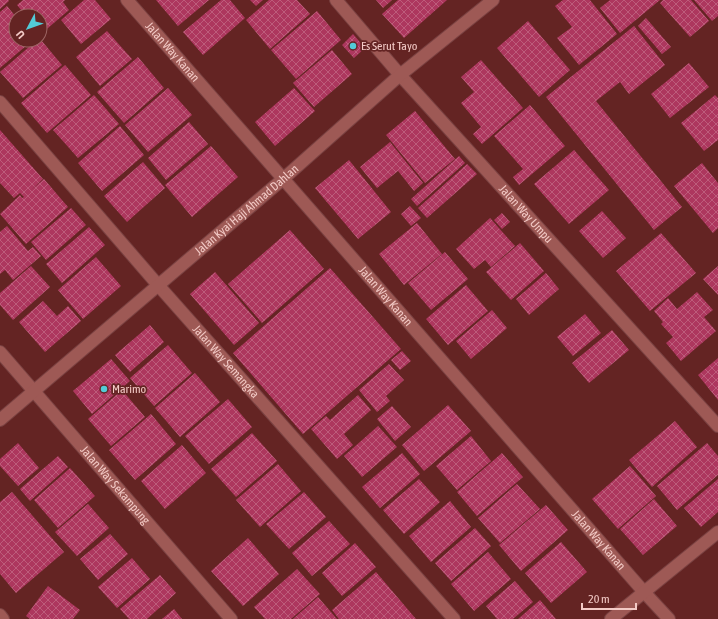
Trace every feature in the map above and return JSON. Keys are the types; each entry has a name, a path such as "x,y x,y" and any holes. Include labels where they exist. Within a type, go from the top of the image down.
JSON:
{"street":[{"name":"Jalan Way Kanan","path":"127,0 669,619"},
{"name":"Jalan Way Umpu","path":"336,0 400,74 718,426"},
{"name":"Jalan Kyai Haji Ahmad Dahlan","path":"0,420 283,179 400,74 493,0"},
{"name":"Jalan Way Semangka","path":"0,102 158,285 454,619"},
{"name":"Jalan Way Sekampung","path":"0,352 231,619"},
{"path":"611,619 718,532"},
{"path":"0,615 3,619"}],"building":[{"path":"0,0 8,0 9,1 0,9"},
{"path":"23,0 65,0 63,2 69,10 48,28 48,8 19,8 17,5"},
{"path":"84,0 95,0 111,19 81,44 61,20"},
{"path":"156,0 209,0 178,26"},
{"path":"221,0 230,0 245,18 203,55 183,32"},
{"path":"250,0 263,0 256,6"},
{"path":"269,0 297,0 310,14 270,49 246,20"},
{"path":"376,0 392,0 383,8"},
{"path":"398,0 447,0 404,38 382,14"},
{"path":"563,0 590,0 617,34 579,65 557,38 572,27 555,6"},
{"path":"610,0 660,0 620,33 600,8"},
{"path":"663,0 691,0 709,21 690,37 660,3"},
{"path":"694,0 718,0 718,16 712,21"},
{"path":"7,6 9,8 8,48 24,48 0,68 0,12"},
{"path":"317,11 341,40 296,79 271,50"},
{"path":"646,18 671,47 662,54 638,26"},
{"path":"528,21 570,70 539,97 497,48"},
{"path":"634,26 665,65 629,94 620,82 596,101 682,207 654,230 546,97"},
{"path":"107,31 132,59 100,86 76,57"},
{"name":"Es Serut Tayo","path":"353,34 365,48 354,58 342,45"},
{"path":"28,48 48,48 62,65 23,98 0,72"},
{"path":"332,50 352,74 314,107 293,83"},
{"path":"138,57 164,88 124,123 97,92"},
{"path":"481,60 523,108 482,144 473,134 481,127 461,103 474,92 461,77"},
{"path":"689,63 709,87 670,118 651,94"},
{"path":"65,65 91,95 47,133 21,103"},
{"path":"168,88 192,115 148,152 125,125"},
{"path":"294,88 315,111 275,146 255,122"},
{"path":"94,95 119,124 78,158 53,130"},
{"path":"715,95 718,98 718,140 704,151 681,123"},
{"path":"530,105 565,146 519,185 513,177 523,169 494,136"},
{"path":"415,111 455,159 425,183 386,135"},
{"path":"189,122 208,144 166,180 148,158"},
{"path":"120,126 144,155 102,191 78,163"},
{"path":"0,130 43,179 30,191 44,179 68,207 26,244 0,214 20,195 22,198 24,197 20,193 14,198 0,183"},
{"path":"390,142 423,183 414,191 398,171 377,188 360,167"},
{"path":"211,146 238,177 192,217 165,185"},
{"path":"574,150 609,190 569,224 534,184"},
{"path":"459,156 465,163 417,206 411,199"},
{"path":"349,160 391,212 358,239 315,188"},
{"path":"143,162 165,188 127,222 104,196"},
{"path":"702,163 718,183 718,228 713,233 674,186"},
{"path":"467,164 477,174 427,218 418,208"},
{"path":"410,206 421,218 411,226 401,214"},
{"path":"71,208 86,225 46,260 31,242"},
{"path":"602,211 626,238 603,258 579,231"},
{"path":"502,213 510,222 502,229 494,220"},
{"path":"490,218 515,246 491,267 485,260 474,269 456,249"},
{"path":"417,223 442,254 404,285 379,254"},
{"path":"7,226 28,251 33,247 41,256 13,280 5,270 0,274 0,232"},
{"path":"89,227 105,245 62,283 46,264"},
{"path":"290,230 324,269 262,323 228,284"},
{"path":"661,233 696,273 650,311 616,271"},
{"path":"520,243 544,271 511,300 486,272"},
{"path":"445,252 468,279 431,310 408,283"},
{"path":"96,257 121,286 83,319 58,290"},
{"path":"31,266 50,287 13,320 0,305 0,293"},
{"path":"718,266 718,295 703,279"},
{"path":"330,268 401,349 303,434 233,353"},
{"path":"215,272 259,323 234,345 190,294"},
{"path":"546,273 559,289 529,315 516,299"},
{"path":"466,285 488,311 448,345 426,319"},
{"path":"697,292 713,310 704,317 716,331 681,361 666,343 673,337 661,324 663,322 654,311 668,298 677,309"},
{"path":"43,301 57,316 68,306 81,321 45,352 19,322"},
{"path":"492,310 507,328 471,359 456,341"},
{"path":"585,314 601,333 573,356 557,337"},
{"path":"150,325 164,342 130,372 115,355"},
{"path":"612,330 629,350 589,383 572,363"},
{"path":"168,345 192,373 154,406 130,378"},
{"path":"402,351 411,361 400,370 391,360"},
{"path":"718,358 718,400 698,375"},
{"path":"111,359 130,381 92,414 73,391"},
{"path":"389,364 404,380 386,396 390,401 377,412 359,390"},
{"path":"195,373 220,402 180,437 155,408"},
{"path":"122,390 145,417 111,446 88,419"},
{"path":"358,395 371,410 344,434 353,445 337,459 311,429 326,416 330,420"},
{"path":"228,399 252,427 209,464 185,436"},
{"path":"448,405 471,431 424,471 402,445"},
{"path":"392,406 411,427 395,441 377,419"},
{"path":"151,414 176,444 135,480 109,450"},
{"path":"675,421 697,447 652,487 629,460"},
{"path":"378,426 397,447 362,477 344,456"},
{"path":"252,433 277,461 236,497 211,469"},
{"path":"471,436 491,461 457,490 436,466"},
{"path":"18,443 39,468 18,486 0,466 0,459"},
{"path":"707,443 718,456 718,475 677,510 657,486"},
{"path":"182,445 206,473 165,509 141,481"},
{"path":"402,453 420,474 380,508 362,487"},
{"path":"502,453 523,477 477,516 457,492"},
{"path":"58,456 68,467 30,501 20,489"},
{"path":"278,464 301,491 260,527 236,500"},
{"path":"630,466 656,496 618,529 592,499"},
{"path":"70,468 95,496 58,528 34,500"},
{"path":"419,479 440,502 404,534 383,510"},
{"path":"718,479 718,512 701,527 684,508"},
{"path":"517,484 540,509 500,543 478,518"},
{"path":"12,492 64,552 16,593 0,574 0,502"},
{"path":"304,492 326,517 289,549 266,524"},
{"path":"654,499 677,526 643,555 620,529"},
{"path":"450,501 471,527 431,562 409,536"},
{"path":"88,504 109,528 77,556 55,532"},
{"path":"546,505 568,530 521,571 499,545"},
{"path":"329,521 350,544 312,576 292,553"},
{"path":"475,528 491,546 451,581 435,563"},
{"path":"110,534 128,554 98,580 80,559"},
{"path":"248,538 279,574 243,606 211,571"},
{"path":"561,542 587,572 551,603 525,573"},
{"path":"355,543 376,567 342,596 322,573"},
{"path":"488,552 511,579 474,611 451,584"},
{"path":"132,558 150,579 117,608 98,587"},
{"path":"297,569 320,594 291,619 265,619 254,607"},
{"path":"376,572 416,619 339,619 332,610"},
{"path":"160,575 176,593 147,619 129,619 120,609"},
{"path":"515,581 533,602 513,619 497,619 486,606"},
{"path":"48,586 80,610 73,619 30,619 26,616"},
{"path":"318,597 337,619 293,619"},
{"path":"540,600 556,619 518,619"},
{"path":"174,609 182,619 162,619"}],"place":[{"name":"Es Serut Tayo","path":"353,46"},
{"name":"Marimo","path":"104,389"}]}
